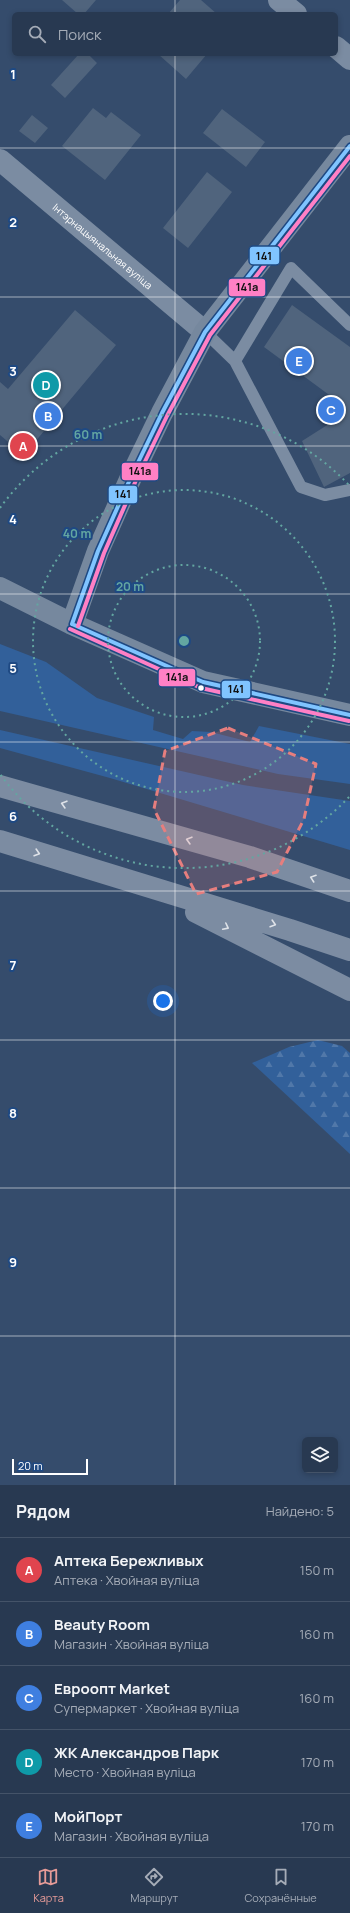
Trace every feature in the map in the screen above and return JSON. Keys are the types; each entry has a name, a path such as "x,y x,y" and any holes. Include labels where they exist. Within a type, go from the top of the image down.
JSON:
{"highway":[{"path":"0,786 250,857 350,891"},
{"path":"0,841 350,950"},
{"path":"142,884 350,990"}],"street":[{"path":"279,0 294,12"},
{"path":"338,49 350,58"},
{"path":"72,624 98,551 132,475 162,413 205,332 350,146"},
{"name":"Інтэрнацыянальная вуліца","path":"0,160 205,332"},
{"path":"0,588 72,624 203,682 350,714"}],"lane":[{"path":"235,361 291,268 350,325"},
{"path":"205,332 235,361 301,487 325,495 350,490"}],"highlighted area":[{"path":"228,728 316,764 304,819 277,872 196,894 154,809 165,751"}],"green space":[{"path":"0,644 46,662 97,698 154,717 153,730 183,739 192,731 211,732 250,742 259,726 350,744 350,784 278,774 0,711"},
{"path":"0,730 243,785 350,801 350,850 110,778 0,748"},
{"path":"318,1040 342,1046 350,1053 350,1154 252,1063 289,1047"}],"building":[{"path":"62,0 96,0 86,12 76,12"},
{"path":"180,0 201,0 215,12 170,12"},
{"path":"77,56 90,56 97,63 65,98 51,85"},
{"path":"160,56 205,56 186,79"},
{"path":"93,108 106,118 111,112 141,135 105,180 62,146"},
{"path":"222,109 265,142 246,167 203,133"},
{"path":"32,115 48,128 35,143 19,131"},
{"path":"207,172 232,192 188,248 163,228"},
{"path":"292,305 350,347 350,473 324,487 302,441 332,422 322,410 332,397 264,347"},
{"path":"75,310 116,345 24,455 0,435 0,382 8,389"}],"transit line":[{"name":"141","path":"72,624 98,551 132,475 162,413 205,332 350,146"},
{"name":"141а","path":"78,626 104,553 137,478 167,416 210,335 350,156"},
{"name":"141","path":"72,624 203,682 350,715"},
{"name":"141а","path":"70,629 201,688 349,721"}],"place":[{"name":"МойПорт","path":"299,361"},
{"name":"ЖК Александров Парк","path":"46,385"},
{"name":"Евроопт Market","path":"331,410"},
{"name":"Beauty Room","path":"48,416"},
{"name":"Аптека Бережливых","path":"23,446"}]}
